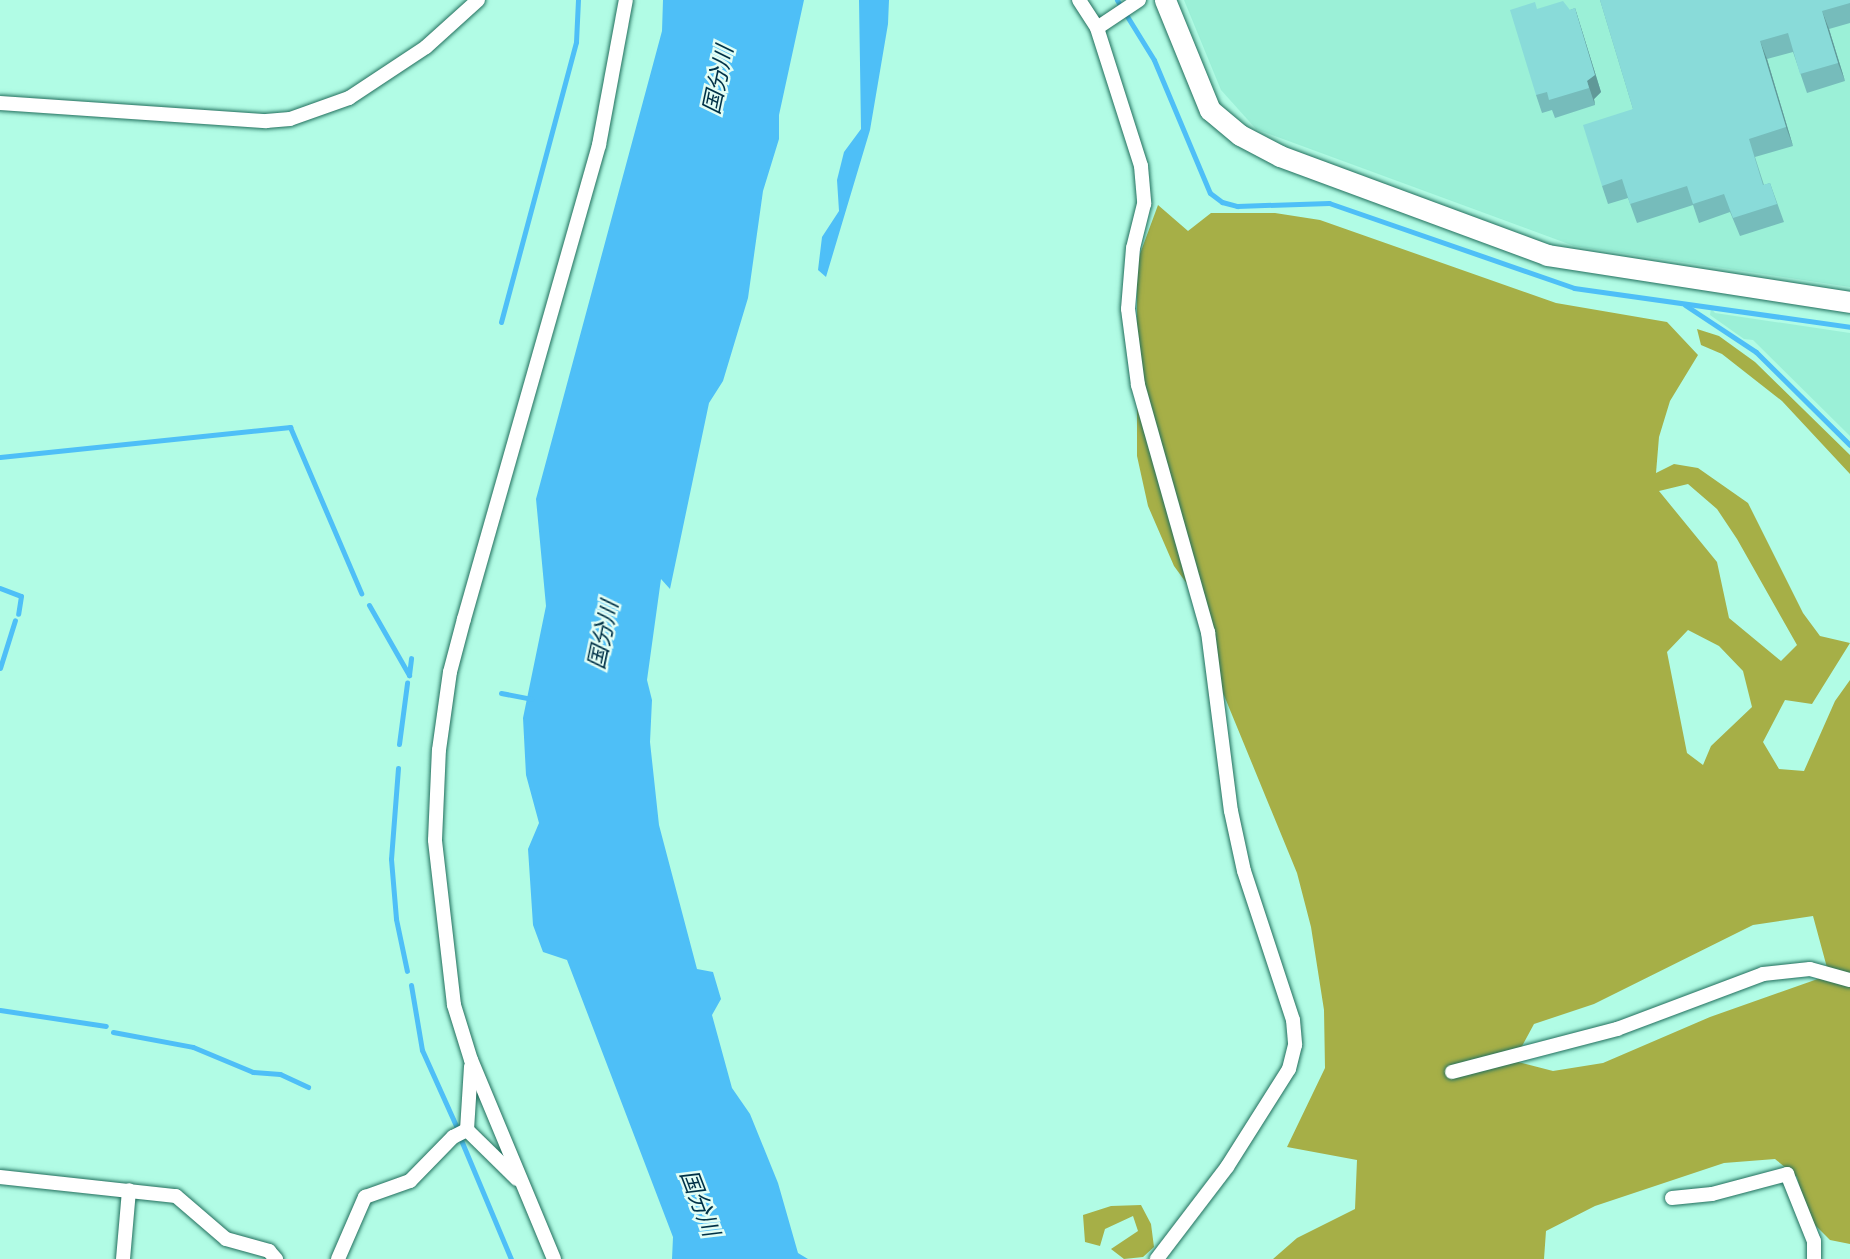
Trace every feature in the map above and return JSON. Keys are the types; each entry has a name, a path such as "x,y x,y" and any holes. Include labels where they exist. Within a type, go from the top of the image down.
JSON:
{"street":[{"path":"0,103 266,121 289,119 325,110 364,88 426,47 478,0"},
{"path":"554,1259 471,1060 449,970 435,840 448,685 598,145 626,0"},
{"path":"1079,0 1097,28 1141,166 1144,204 1133,248 1128,309 1138,385 1209,632 1231,811 1244,871 1293,1020 1295,1045 1289,1069 1227,1167 1157,1259"},
{"path":"1165,0 1210,110 1240,135 1280,156 1547,255 1850,302"},
{"path":"1097,28 1138,1"},
{"path":"1452,1072 1617,1029 1763,974 1810,969 1850,980"},
{"path":"471,1060 467,1130 523,1184"},
{"path":"338,1259 365,1198 410,1181 453,1137 467,1130"},
{"path":"1672,1198 1712,1194 1787,1174 1814,1241 1814,1259"},
{"path":"0,1177 180,1198 226,1239 269,1251 276,1259"},
{"path":"123,1259 129,1190"},
{"path":"540,1224 542,1259"}],"shaded area":[{"path":"1184,0 1850,0 1850,287 1574,246 1256,129 1221,90"},
{"path":"1711,308 1715,313 1850,333 1850,436 1753,340 1744,339 1710,315"}],"green space":[{"path":"1158,205 1188,231 1211,213 1275,213 1320,220 1556,303 1667,322 1698,355 1670,401 1659,437 1656,473 1674,464 1698,468 1748,503 1803,613 1820,636 1850,643 1812,704 1785,700 1763,742 1779,769 1804,771 1835,701 1850,680 1850,1244 1830,1240 1808,1218 1797,1177 1775,1159 1724,1163 1595,1206 1546,1231 1544,1259 1273,1259 1297,1238 1355,1209 1357,1160 1287,1147 1325,1068 1324,1010 1311,927 1297,873 1221,688 1195,595 1174,566 1148,506 1137,456 1137,262","holes":["1688,484 1717,509 1797,645 1781,661 1729,618 1717,562 1659,491","1688,630 1719,646 1743,671 1752,707 1711,746 1703,765 1687,753 1667,652","1813,916 1829,975 1710,1017 1603,1063 1553,1071 1514,1061 1534,1024 1594,1004 1753,925"]},
{"path":"1697,329 1719,336 1755,362 1850,455 1850,474 1782,401 1722,354 1701,345"},
{"path":"1141,1205 1151,1224 1154,1247 1143,1257 1124,1259 1111,1249 1138,1231 1133,1216 1105,1229 1100,1246 1085,1242 1083,1215 1111,1206"}],"water":[{"name":"国分川","path":"663,0 804,0 779,115 779,139 763,191 748,298 723,381 709,403 670,589 661,579 647,680 652,700 650,742 659,825 697,969 713,972 721,999 712,1015 732,1088 750,1114 778,1183 798,1253 808,1259 672,1259 673,1237 567,960 543,952 533,925 528,849 539,823 526,775 523,718 546,606 536,499 662,31"},
{"path":"859,0 889,0 888,24 870,130 826,277 818,270 822,237 839,211 837,180 844,152 861,129"}],"building":[{"path":"1600,0 1850,0 1850,3 1822,11 1838,63 1800,74 1788,33 1760,41 1786,127 1749,139 1763,185 1770,183 1777,204 1733,218 1724,194 1693,204 1687,186 1630,204 1622,179 1602,186 1583,125 1633,109"},
{"path":"1563,1 1570,10 1575,8 1595,75 1587,81 1589,88 1549,100 1547,92 1536,95 1510,10 1535,2 1537,9"}],"waterway":[{"path":"501,322 576,42 578,0"},
{"path":"1117,0 1154,60 1210,193 1222,202 1237,206 1329,203 1574,288 1850,327"},
{"path":"1685,305 1756,352 1850,445"},
{"path":"0,457 290,427 361,593"},
{"path":"0,588 21,596 18,614"},
{"path":"369,605 409,675"},
{"path":"0,668 15,620"},
{"path":"409,675 411,658"},
{"path":"399,744 407,683"},
{"path":"501,693 531,699"},
{"path":"398,768 391,859 396,919 407,971"},
{"path":"411,985 422,1050 457,1128"},
{"path":"0,1010 106,1026"},
{"path":"113,1032 193,1047 253,1072 280,1074 308,1087"},
{"path":"461,1140 511,1259"}]}
